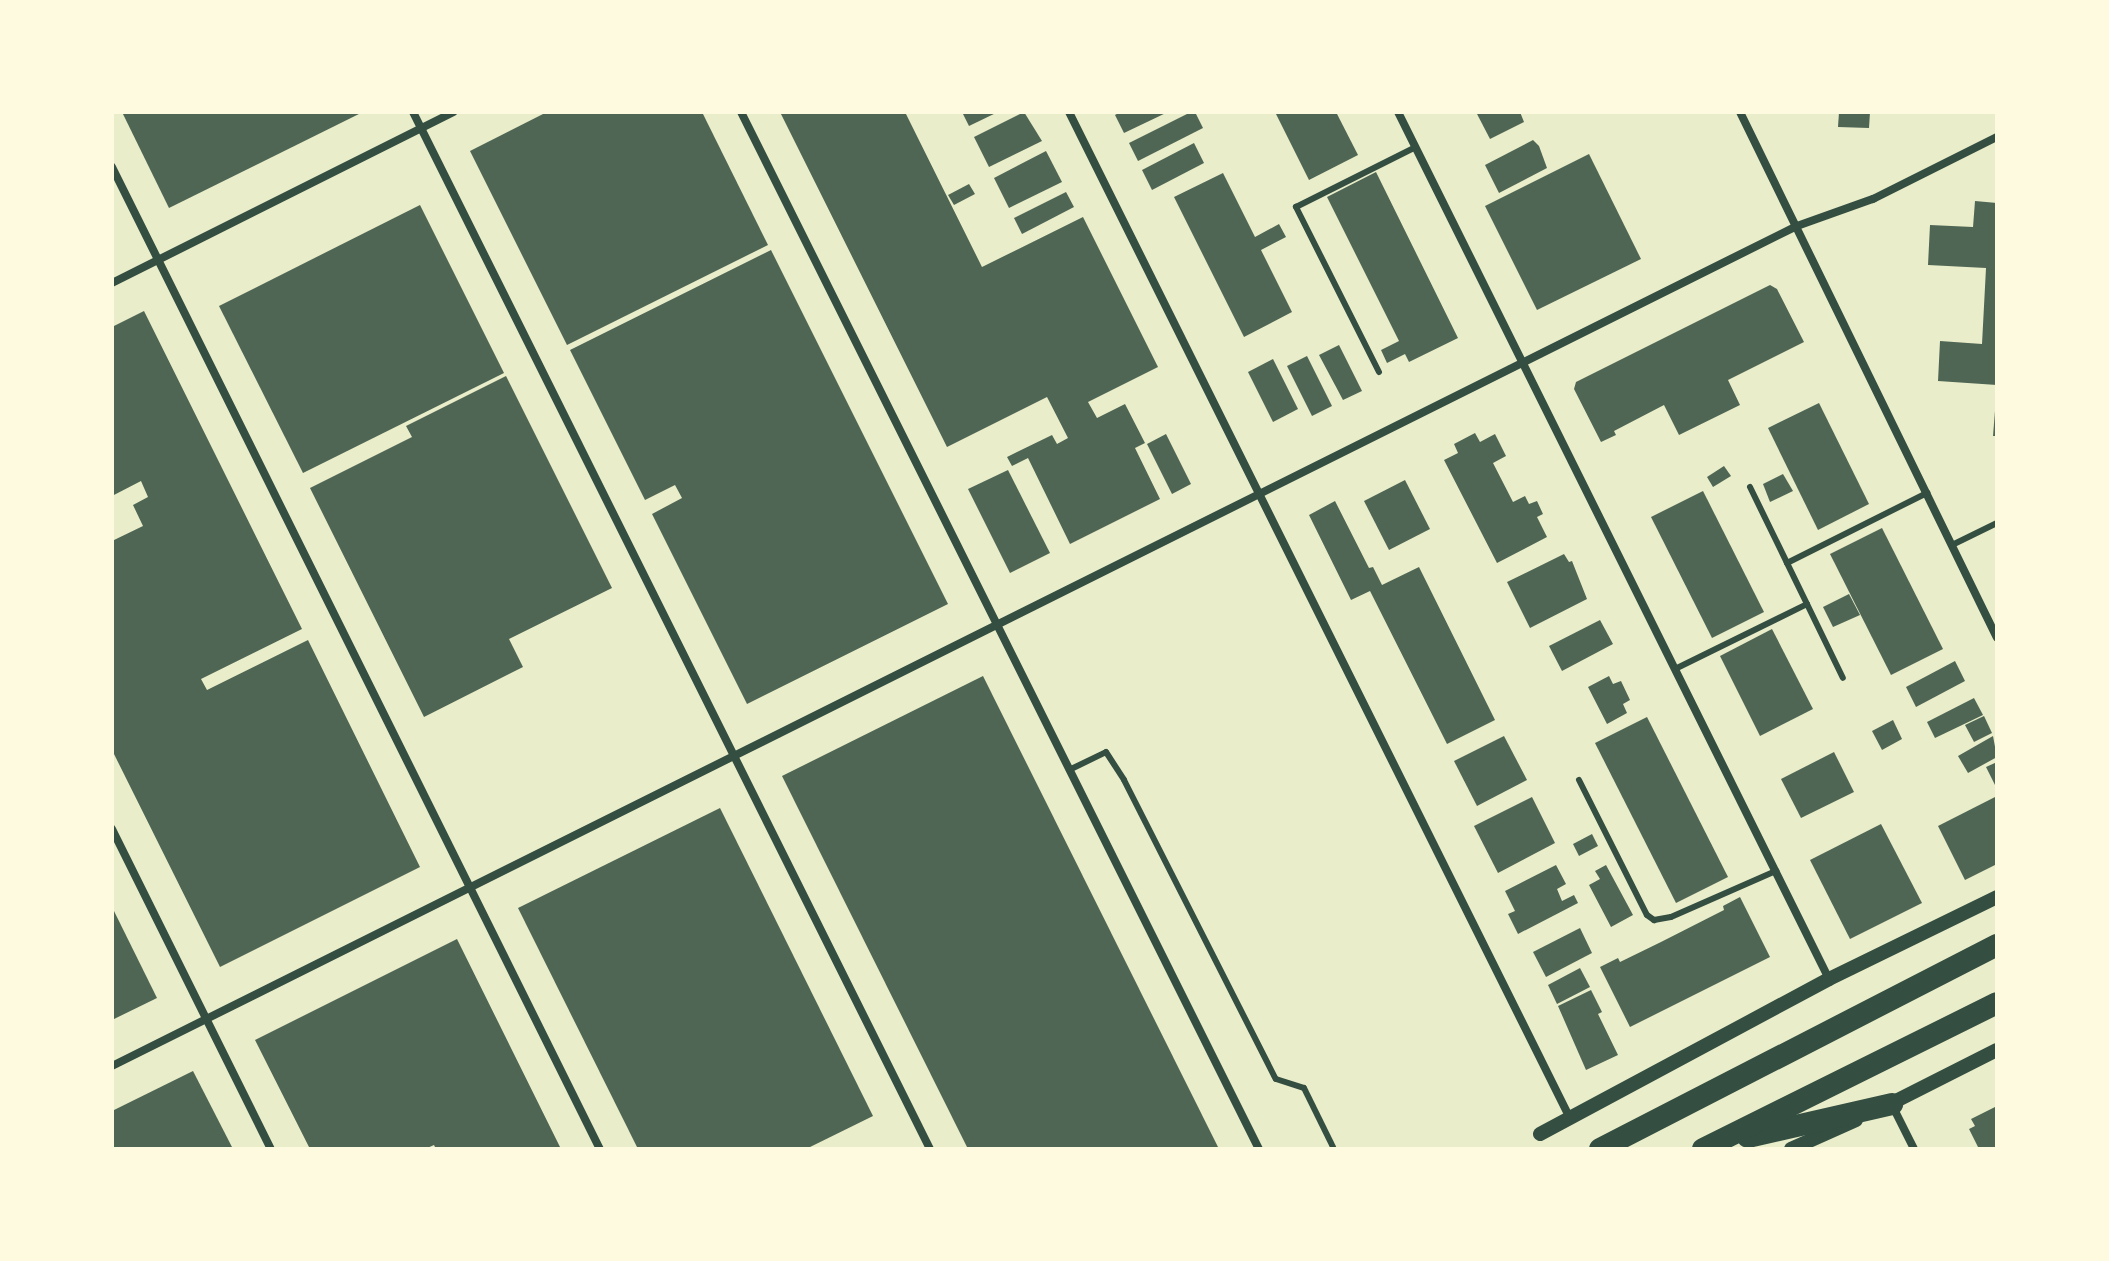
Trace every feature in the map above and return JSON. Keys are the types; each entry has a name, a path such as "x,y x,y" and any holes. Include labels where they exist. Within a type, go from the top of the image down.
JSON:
{"highway":[{"path":"1600,1149 1997,945"},
{"path":"1707,1147 1997,1003"},
{"path":"1707,1147 1892,1104"}],"street":[{"path":"413,112 930,1149"},
{"path":"112,283 454,112"},
{"path":"741,112 1259,1149"},
{"path":"1069,112 1570,1118"},
{"path":"1398,112 1829,979"},
{"path":"1740,112 1997,638"},
{"path":"112,1066 1797,226 1873,199 1997,137"},
{"path":"112,167 600,1149"},
{"path":"112,829 271,1149"},
{"path":"1540,1134 1829,979 1997,897"},
{"path":"1791,1149 1892,1104 1997,1050"},
{"path":"1892,1104 1914,1149"}],"lane":[{"path":"1379,372 1296,207 1416,147"},
{"path":"1750,487 1843,678"},
{"path":"1787,563 1927,493"},
{"path":"1952,545 1997,523"},
{"path":"1675,669 1807,604"},
{"path":"1069,770 1106,752 1124,780 1276,1079 1304,1088 1333,1147"},
{"path":"1579,780 1647,915 1654,920 1671,917 1776,871"}],"building":[{"path":"122,112 363,112 169,208"},
{"path":"547,112 702,112 768,245 567,345 470,151"},
{"path":"780,112 905,112 982,267 1083,217 1158,367 1088,402 1097,418 1125,404 1145,443 1135,448 1160,499 1070,544 1028,458 1012,466 1007,457 1052,435 1057,444 1068,438 1047,397 947,447"},
{"path":"962,112 998,112 969,126"},
{"path":"1024,112 1042,141 989,167 974,137"},
{"path":"1120,112 1168,112 1124,133 1115,115"},
{"path":"1195,112 1203,128 1138,161 1129,143"},
{"path":"1275,112 1336,112 1358,155 1309,180"},
{"path":"1476,112 1520,112 1524,122 1490,139"},
{"path":"1839,112 1870,112 1869,128 1838,127"},
{"path":"1533,140 1539,146 1547,168 1499,193 1485,165"},
{"path":"1194,143 1204,163 1152,190 1142,170"},
{"path":"1046,151 1062,182 1009,208 994,178"},
{"path":"1589,154 1641,259 1537,310 1485,206"},
{"path":"1376,172 1458,338 1409,362 1405,354 1387,363 1381,350 1399,341 1327,197"},
{"path":"1223,173 1255,237 1279,224 1286,237 1261,250 1292,312 1244,337 1174,197"},
{"path":"969,184 975,194 954,205 948,195"},
{"path":"1066,192 1074,207 1022,234 1014,218"},
{"path":"1975,201 1997,203 1997,385 1938,381 1940,341 1982,344 1986,268 1928,265 1930,225 1973,227"},
{"path":"420,205 504,373 303,473 219,306"},
{"path":"771,250 948,604 747,704 652,514 682,498 675,485 645,500 570,350"},
{"path":"1770,285 1777,289 1804,342 1728,380 1740,405 1679,435 1664,405 1614,431 1616,435 1601,442 1574,389 1576,382"},
{"path":"144,311 302,629 201,679 207,690 308,640 420,867 220,967 112,750 112,541 143,526 133,505 148,497 141,481 112,496 112,327"},
{"path":"1339,345 1362,391 1343,400 1319,355"},
{"path":"1307,356 1332,406 1312,416 1287,366"},
{"path":"1273,359 1298,409 1273,422 1248,372"},
{"path":"506,376 612,588 509,639 523,667 424,717 310,488 412,437 406,426"},
{"path":"1819,403 1869,504 1818,530 1768,428"},
{"path":"1995,411 1997,436 1993,436"},
{"path":"1475,433 1480,442 1495,434 1506,456 1493,463 1513,502 1525,496 1529,504 1537,501 1543,514 1537,517 1547,537 1497,563 1444,460 1458,453 1454,444"},
{"path":"1166,434 1191,484 1172,494 1147,444"},
{"path":"1724,466 1731,476 1713,487 1707,477"},
{"path":"1008,470 1050,553 1010,573 968,489"},
{"path":"1783,474 1793,491 1770,502 1763,484"},
{"path":"1405,480 1430,529 1389,550 1364,501"},
{"path":"1703,491 1764,612 1712,638 1651,517"},
{"path":"1335,501 1369,568 1373,567 1382,585 1419,567 1495,720 1447,744 1370,591 1351,600 1309,515"},
{"path":"1882,528 1943,649 1891,675 1830,554"},
{"path":"1564,554 1569,562 1572,561 1587,599 1530,628 1507,582"},
{"path":"1849,594 1860,615 1833,627 1823,607"},
{"path":"1600,620 1613,644 1562,671 1549,646"},
{"path":"1772,629 1813,709 1760,736 1720,656"},
{"path":"1955,661 1965,681 1916,707 1906,687"},
{"path":"983,676 1219,1149 968,1149 782,776"},
{"path":"1609,676 1613,684 1621,681 1630,700 1623,704 1627,713 1607,724 1588,687"},
{"path":"1974,698 1983,715 1935,738 1927,722"},
{"path":"1984,716 1992,733 1974,742 1965,725"},
{"path":"1647,717 1728,877 1676,903 1595,743"},
{"path":"1893,720 1902,739 1882,750 1872,731"},
{"path":"1504,736 1527,780 1477,806 1454,761"},
{"path":"1993,736 1997,757 1968,773 1958,756"},
{"path":"1834,752 1854,792 1801,818 1781,779"},
{"path":"1997,762 1997,789 1986,767"},
{"path":"1997,796 1997,864 1965,880 1938,826"},
{"path":"1532,797 1555,843 1498,873 1474,826"},
{"path":"720,808 873,1116 806,1149 638,1149 518,908"},
{"path":"1881,824 1922,903 1850,939 1810,860"},
{"path":"1592,834 1598,846 1579,856 1573,844"},
{"path":"1556,865 1566,884 1557,889 1562,901 1574,895 1578,903 1518,934 1508,914 1515,911 1505,891"},
{"path":"1606,865 1633,915 1611,927 1589,885 1600,879 1595,871"},
{"path":"1740,897 1770,957 1630,1027 1600,967 1618,958 1620,962 1661,942 1724,910 1723,906"},
{"path":"112,907 157,998 112,1020"},
{"path":"1580,928 1592,953 1546,977 1533,952"},
{"path":"457,939 561,1149 436,1149 434,1145 425,1149 310,1149 255,1040"},
{"path":"1580,968 1590,987 1557,1004 1548,985"},
{"path":"1591,990 1602,1012 1598,1014 1618,1055 1586,1070 1558,1006"},
{"path":"193,1071 233,1149 112,1149 112,1111"},
{"path":"1997,1106 1997,1149 1979,1149 1969,1129 1975,1126 1971,1119"}]}
